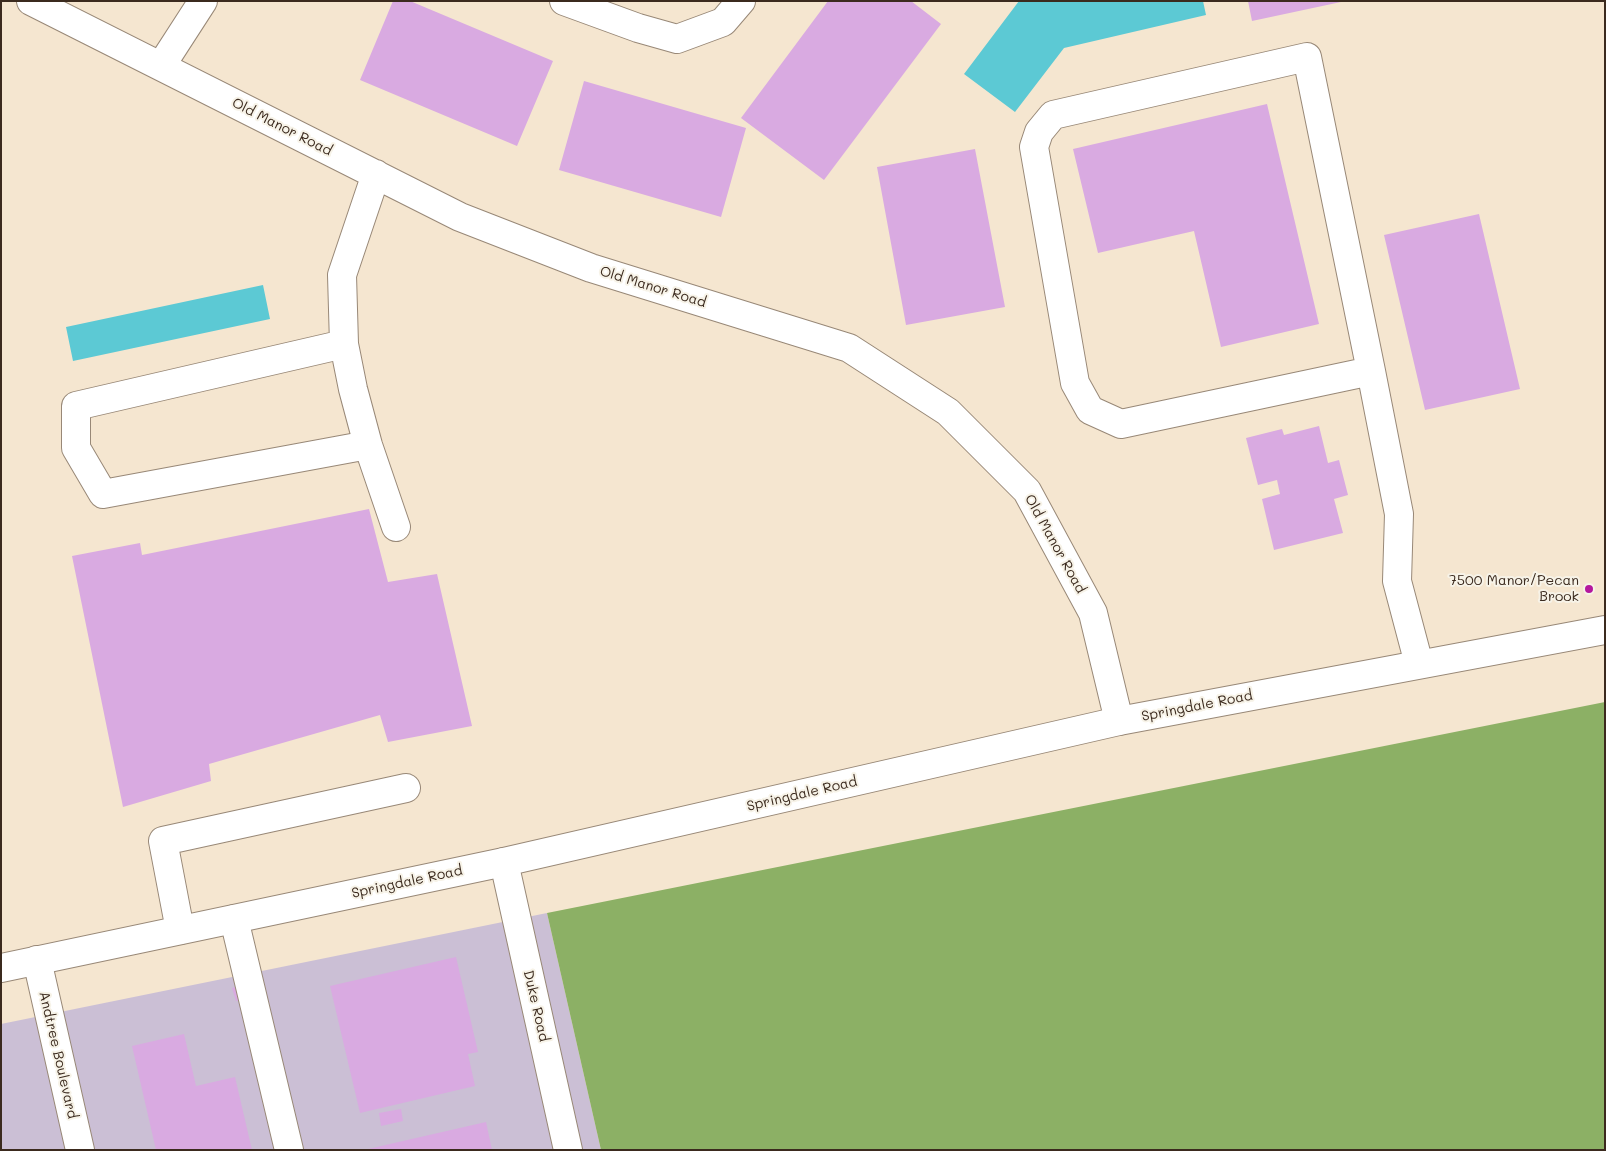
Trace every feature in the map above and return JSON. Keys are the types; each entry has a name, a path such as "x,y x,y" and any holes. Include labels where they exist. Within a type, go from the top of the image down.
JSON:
{"street":[{"name":"Old Manor Road","path":"31,1 460,217 591,268 849,348 948,412 1027,491 1093,613 1119,721"},
{"path":"161,66 203,1"},
{"path":"564,1 638,28 678,39 722,22 741,1"},
{"path":"1371,371 1121,424 1090,410 1076,383 1034,147 1039,132 1053,115 1307,57 1371,371 1399,514 1397,581 1419,664"},
{"path":"376,174 342,275 344,344 368,445 396,527"},
{"path":"344,344 76,406 76,448 103,494 368,445"},
{"name":"Springdale Road","path":"1,968 504,862 1119,721 1605,630"},
{"path":"180,930 164,842 406,788"},
{"name":"Duke Road","path":"504,862 568,1150"},
{"path":"234,919 289,1150"},
{"name":"Andtree Boulevard","path":"36,960 80,1150"}],"shaded area":[{"path":"547,913 601,1150 1,1150 1,1024"}],"green space":[{"path":"1605,702 1605,1150 601,1150 547,913"}],"water":[{"path":"1019,1 1203,1 1206,15 1064,48 1015,112 964,74"},
{"path":"263,285 270,319 73,361 66,327"}],"building":[{"path":"393,1 410,1 553,61 517,146 360,80"},
{"path":"828,1 911,1 941,24 824,180 741,118"},
{"path":"1248,1 1341,1 1341,2 1252,21"},
{"path":"584,81 746,128 721,217 559,170"},
{"path":"1267,104 1319,324 1221,347 1194,231 1098,253 1073,149"},
{"path":"975,149 1005,307 906,325 877,167"},
{"path":"1479,214 1520,389 1425,410 1384,235"},
{"path":"1319,426 1328,463 1339,460 1348,495 1334,499 1343,533 1274,550 1262,499 1280,494 1277,480 1258,485 1246,438 1282,429 1284,435"},
{"path":"369,509 388,582 437,574 472,726 388,742 380,715 209,764 211,781 123,807 72,556 140,543 142,555"},
{"path":"456,957 478,1052 468,1054 475,1086 360,1113 330,986"},
{"path":"243,985 247,998 236,1001 232,988"},
{"path":"184,1034 196,1086 235,1077 252,1150 156,1150 132,1046"},
{"path":"401,1109 403,1121 381,1126 379,1113"},
{"path":"486,1122 492,1150 368,1150 368,1149"}],"place":[{"name":"7500 Manor/Pecan Brook","path":"1589,589"}]}
